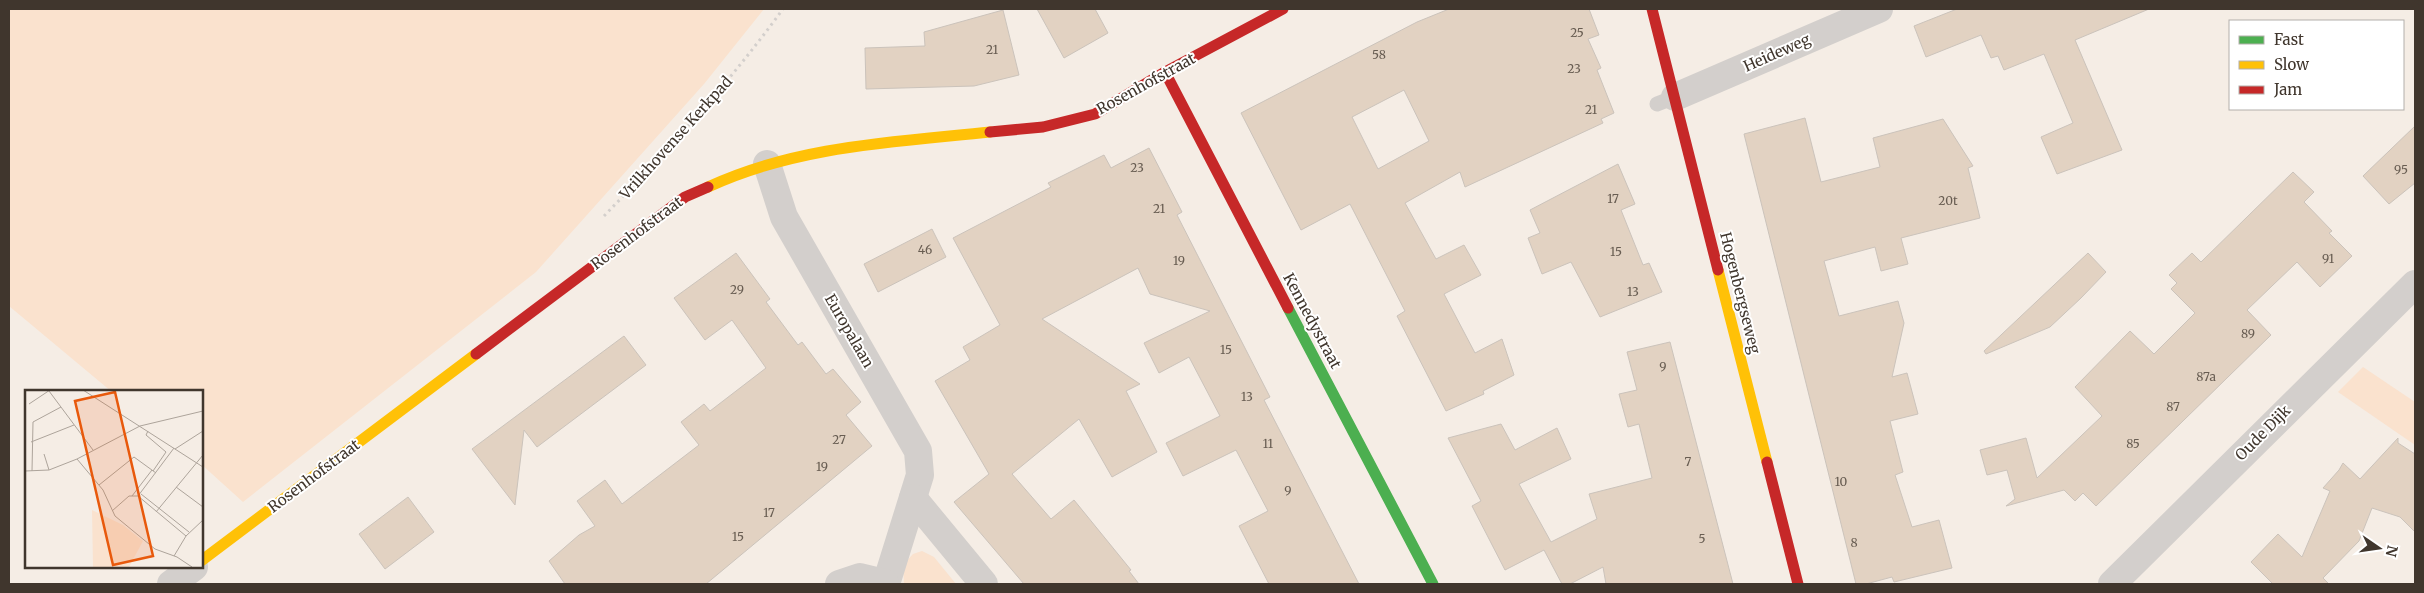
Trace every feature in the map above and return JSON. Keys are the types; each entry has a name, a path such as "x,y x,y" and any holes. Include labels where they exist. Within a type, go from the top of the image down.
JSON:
{"street":[{"name":"Rosenhofstraat","path":"202,560 685,197 724,179 767,164 834,148 1043,127 1095,114 1165,72 1283,9"},
{"name":"Hogenbergseweg","path":"1652,9 1666,101 1798,584"},
{"name":"Heideweg","path":"1666,101 1879,9"},
{"name":"Kennedystraat","path":"1165,72 1433,584"},
{"name":"Europalaan","path":"767,164 784,217 918,451 920,475 886,584"},
{"name":"Oude Dijk","path":"2112,584 2415,284"},
{"path":"913,498 984,584"},
{"path":"170,584 193,568"},
{"path":"840,584 860,577 886,584"}],"path":[{"name":"Vrilkhovense Kerkpad","path":"597,223 674,144 741,66 783,9"}],"shaded area":[{"path":"9,9 764,9 704,84 536,272 243,502 202,465 202,390 110,390 9,306"},
{"path":"2363,367 2415,402 2415,445 2338,392"},
{"path":"922,551 934,557 956,584 904,584 903,565 913,554"}],"building":[{"path":"1037,9 1095,9 1108,33 1064,58"},
{"path":"1449,9 1589,9 1599,35 1588,39 1601,68 1597,70 1614,113 1601,119 1603,123 1465,187 1460,172 1405,203 1436,259 1464,245 1481,275 1444,294 1475,353 1502,339 1514,375 1483,391 1484,394 1446,411 1397,316 1405,311 1350,204 1301,230 1241,113 1417,22","holes":["1404,90 1429,141 1378,169 1352,117"]},
{"path":"1957,9 2149,9 2075,40 2122,150 2057,174 2041,137 2073,123 2044,54 2004,70 1998,56 1991,58 1981,35 1926,57 1914,26"},
{"path":"1003,10 1019,75 974,86 866,89 865,48 925,46 924,32"},
{"path":"1805,118 1821,182 1880,167 1873,138 1943,119 1973,166 1968,168 1980,218 1901,238 1908,264 1881,271 1875,247 1824,261 1839,316 1898,301 1904,323 1892,377 1907,373 1918,414 1890,421 1903,472 1895,475 1912,527 1939,520 1952,568 1894,582 1892,577 1866,584 1856,584 1744,134"},
{"path":"2415,126 2415,183 2389,204 2363,176"},
{"path":"1149,148 1182,212 1177,215 1270,397 1264,400 1359,584 1269,584 1239,526 1268,511 1236,450 1183,476 1166,443 1220,416 1189,357 1159,373 1144,343 1210,311 1150,294 1138,268 1042,319 1140,384 1126,391 1157,452 1112,477 1079,419 1012,474 1051,519 1074,500 1131,570 1129,571 1139,584 1024,584 954,502 989,474 935,381 970,360 963,347 1000,325 953,238 1051,187 1048,183 1104,155 1111,168"},
{"path":"1618,164 1635,204 1621,210 1643,265 1649,263 1662,292 1600,317 1571,262 1542,274 1528,238 1540,233 1530,210"},
{"path":"2293,172 2314,192 2304,202 2332,231 2329,233 2352,256 2320,287 2297,262 2247,310 2271,335 2096,506 2083,493 2075,501 2064,490 2006,506 2015,499 2007,470 1987,475 1980,450 2026,438 2037,478 2102,416 2075,387 2130,331 2154,354 2195,313 2171,289 2177,283 2169,275 2192,253 2201,262"},
{"path":"932,229 946,257 878,292 864,264"},
{"path":"736,253 770,299 766,302 798,345 802,342 826,374 833,369 861,402 846,415 872,446 706,584 565,584 549,561 579,535 595,526 577,501 605,480 622,504 699,445 681,422 704,404 710,411 766,368 732,320 705,340 674,298"},
{"path":"2088,253 2106,272 2081,298 2050,327 1986,354 1984,351"},
{"path":"624,336 646,365 537,447 524,430 515,505 472,449"},
{"path":"1670,342 1733,584 1606,584 1603,567 1570,584 1562,584 1544,550 1505,570 1472,506 1481,501 1448,438 1501,424 1515,450 1557,428 1571,459 1519,484 1551,542 1597,519 1589,494 1652,478 1639,424 1628,427 1619,394 1637,390 1627,352"},
{"path":"2398,438 2398,443 2415,454 2415,532 2400,517 2372,508 2359,541 2323,578 2329,584 2273,584 2251,562 2278,534 2302,557 2330,491 2323,488 2343,463 2360,479"},
{"path":"408,497 434,532 385,569 359,534"}],"traffic: fast":[{"path":"1288,308 1433,584"}],"traffic: slow":[{"path":"708,187 741,173 811,154 882,143 990,132"},
{"path":"1718,270 1767,462"},
{"path":"202,560 476,354"}],"traffic: jam":[{"path":"990,132 1043,127 1095,114 1165,72 1283,9"},
{"path":"1652,9 1718,270"},
{"path":"1165,72 1288,308"},
{"path":"476,354 685,197 708,187"},
{"path":"1767,462 1798,584"}]}
